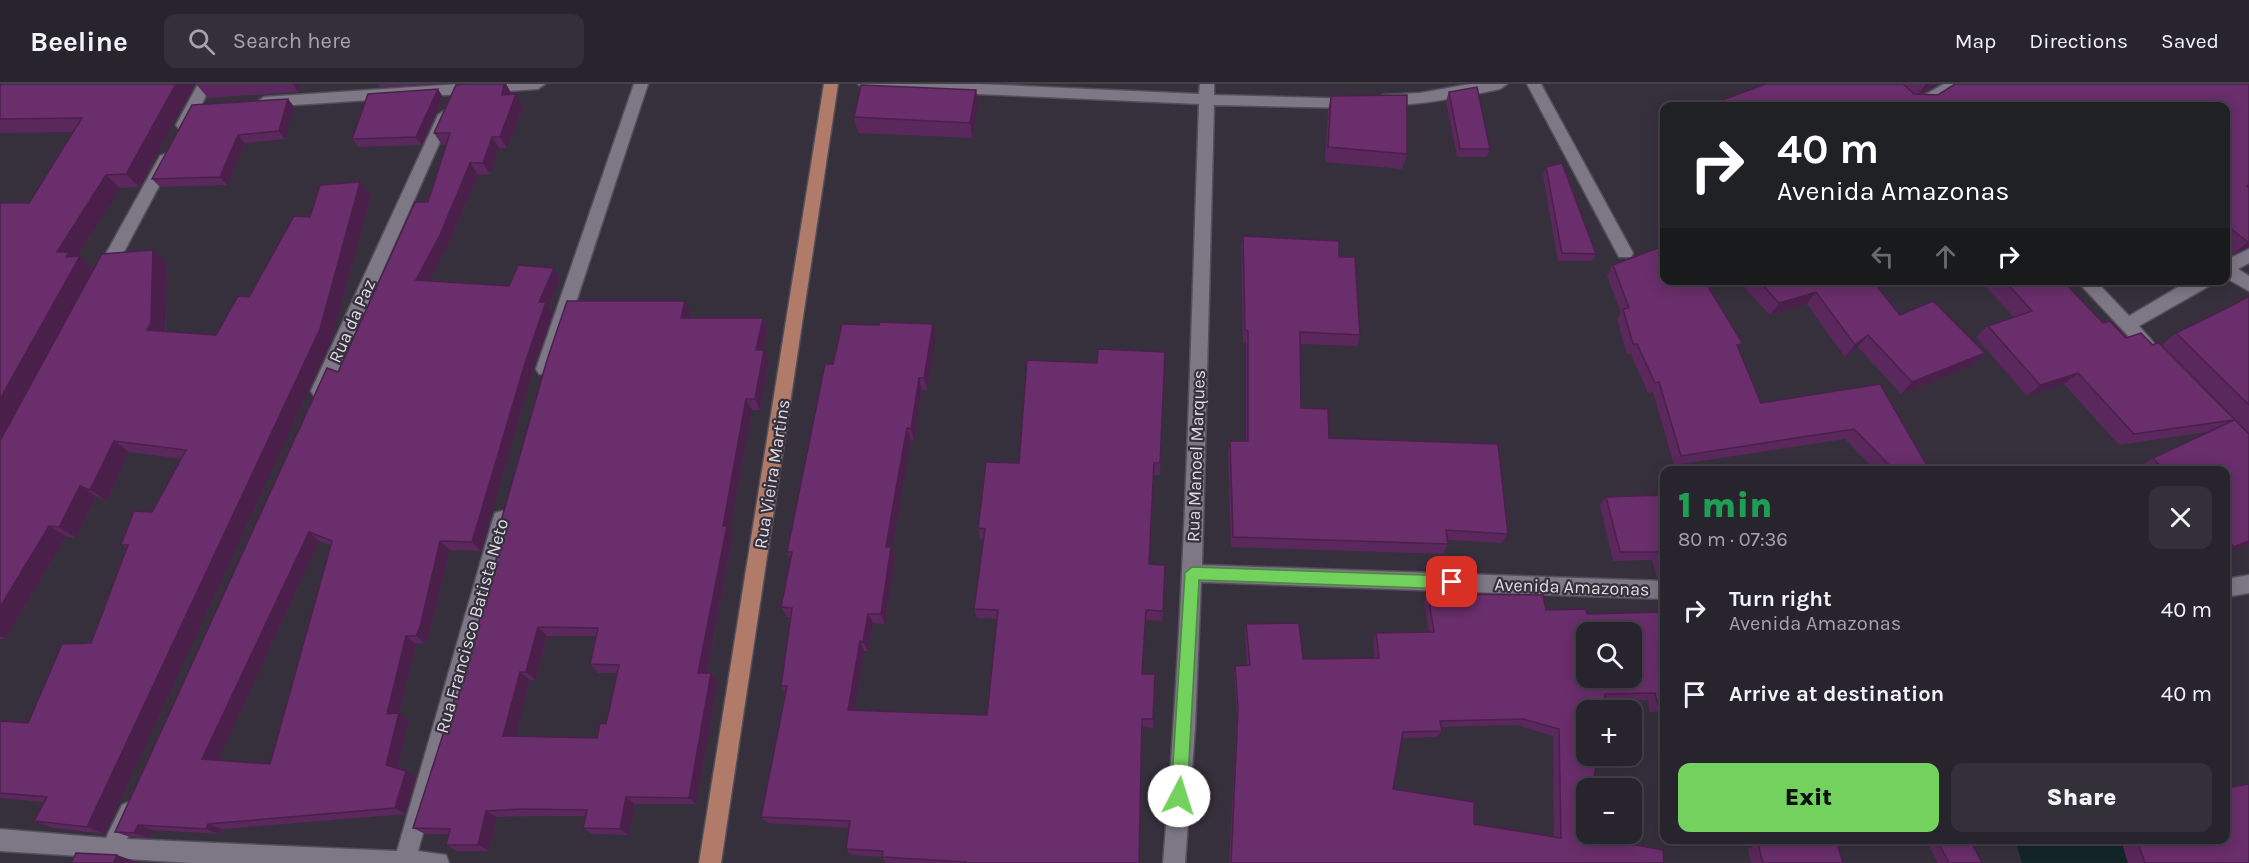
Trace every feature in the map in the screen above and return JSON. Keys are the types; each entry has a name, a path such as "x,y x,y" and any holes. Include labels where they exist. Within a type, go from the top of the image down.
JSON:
{"main road":[{"name":"Rua Vieira Martins","path":"710,863 831,84"}],"street":[{"path":"98,285 174,143 200,106 205,84"},
{"path":"254,102 538,84"},
{"path":"541,382 641,84"},
{"path":"865,84 1207,91 1328,104 1420,98 1500,84"},
{"path":"1534,84 1626,253"},
{"path":"1917,102 1956,84"},
{"name":"Rua da Paz","path":"314,404 457,89"},
{"name":"Rua Manoel Marques","path":"1173,863 1185,729 1192,573 1207,91"},
{"path":"2230,266 2249,255"},
{"path":"2230,271 2249,285"},
{"path":"2089,285 2166,364"},
{"path":"2127,325 2196,285"},
{"name":"Rua Francisco Batista Neto","path":"405,861 506,507"},
{"name":"Avenida Amazonas","path":"1192,573 1660,590"},
{"path":"2230,587 2249,584"},
{"path":"112,849 137,794"},
{"path":"0,840 112,849 438,863"}],"shaded area":[{"path":"2230,828 2232,863 2022,863 2016,844 2230,844"}],"building":[{"path":"1,84 176,84 126,174 106,175 57,252 69,252 66,257 80,256 0,399 0,203 29,203 82,118 0,119"},
{"path":"504,84 502,95 516,94 500,137 492,137 483,163 470,163 440,235 416,280 509,286 518,265 554,268 539,302 546,302 526,360 472,542 440,541 420,627 416,636 406,636 387,714 399,713 386,765 406,771 395,808 208,824 206,829 138,825 134,833 115,832 327,368 338,372 415,202 428,202 450,133 434,133 456,85","holes":["309,532 332,541 270,764 202,759"]},
{"path":"1766,84 1903,84 1914,94 1938,95 1955,84 2249,84 2249,185 2247,186 2249,188 2249,241 2230,228 2230,102 1717,102"},
{"path":"861,85 976,90 970,123 854,117"},
{"path":"1477,87 1490,149 1460,149 1449,92"},
{"path":"438,89 416,137 352,139 368,94"},
{"path":"1407,95 1407,154 1328,147 1331,96"},
{"path":"288,99 279,131 238,135 220,177 152,179 192,105"},
{"path":"1562,163 1596,254 1562,253 1546,167"},
{"path":"360,182 320,329 87,827 34,821 47,797 0,793 0,721 28,723 62,644 91,643 128,545 121,545 134,511 152,512 186,450 114,441 90,490 80,486 59,527 49,526 0,607 0,441 102,254 153,250 151,323 147,330 216,335 238,296 249,297 294,216 310,217 320,185"},
{"path":"1243,236 1339,241 1339,257 1355,257 1360,335 1300,332 1301,408 1328,409 1329,438 1498,444 1508,534 1446,530 1448,544 1233,537 1230,441 1248,441 1248,331 1245,330"},
{"path":"1660,247 1660,285 1707,285 1743,344 1737,345 1761,403 1880,384 1927,466 1890,466 1854,429 1681,456 1659,382 1655,383 1637,344 1633,344 1623,309 1629,308 1613,265"},
{"path":"1763,285 1876,285 1900,315 1933,301 1985,353 1912,382 1868,335 1855,345 1816,292 1779,303"},
{"path":"2009,285 2067,285 2103,323 2110,321 2126,338 2141,333 2153,345 2158,342 2249,434 2249,541 2234,547 2230,542 2230,466 2160,466 2153,458 2234,420 2134,434 2078,373 2040,385 1988,326 2032,311"},
{"path":"2249,296 2249,405 2176,333"},
{"path":"567,301 685,301 681,318 763,318 756,350 764,350 755,399 746,399 723,526 727,526 698,673 711,673 689,798 626,797 620,829 583,828 587,810 486,811 478,845 446,845 450,829 413,828 455,697 458,697 501,542 495,542 547,360","holes":["538,627 598,628 590,664 619,665 606,724 600,723 597,738 503,736 520,672 526,672"]},
{"path":"879,322 933,324 924,378 919,378 911,429 907,428 896,489 886,547 891,547 881,614 868,614 863,642 860,641 848,710 987,715 998,610 974,609 985,529 978,528 986,462 1019,463 1027,360 1097,363 1098,349 1165,352 1160,463 1154,463 1149,564 1165,565 1163,611 1146,610 1142,674 1155,674 1153,719 1142,719 1139,863 966,863 882,857 883,851 846,849 850,821 761,817 787,686 781,686 792,608 781,607 792,552 787,552 825,364 833,364 842,324 879,325"},
{"path":"1660,495 1660,555 1659,552 1620,552 1606,497"},
{"path":"1428,594 1543,595 1546,610 1586,609 1587,614 1660,612 1660,705 1658,705 1655,693 1605,694 1604,700 1576,700 1576,766 1596,766 1594,778 1576,778 1576,844 1631,844 1663,850 1664,863 1231,863 1238,709 1235,666 1250,665 1246,624 1299,623 1303,659 1379,658 1376,633 1434,632","holes":["1523,719 1559,729 1561,838 1474,824 1474,802 1393,789 1403,732 1442,731 1440,721"]},
{"path":"2249,784 2249,863 2145,863 2138,844 2230,844 2230,787"},
{"path":"1758,844 1837,844 1843,863 1763,863"},
{"path":"1939,844 1972,844 1982,863 1949,863"},
{"path":"76,853 117,855 113,863 71,863"}],"route":[{"path":"1179,796 1185,729 1192,573 1452,582"}]}
